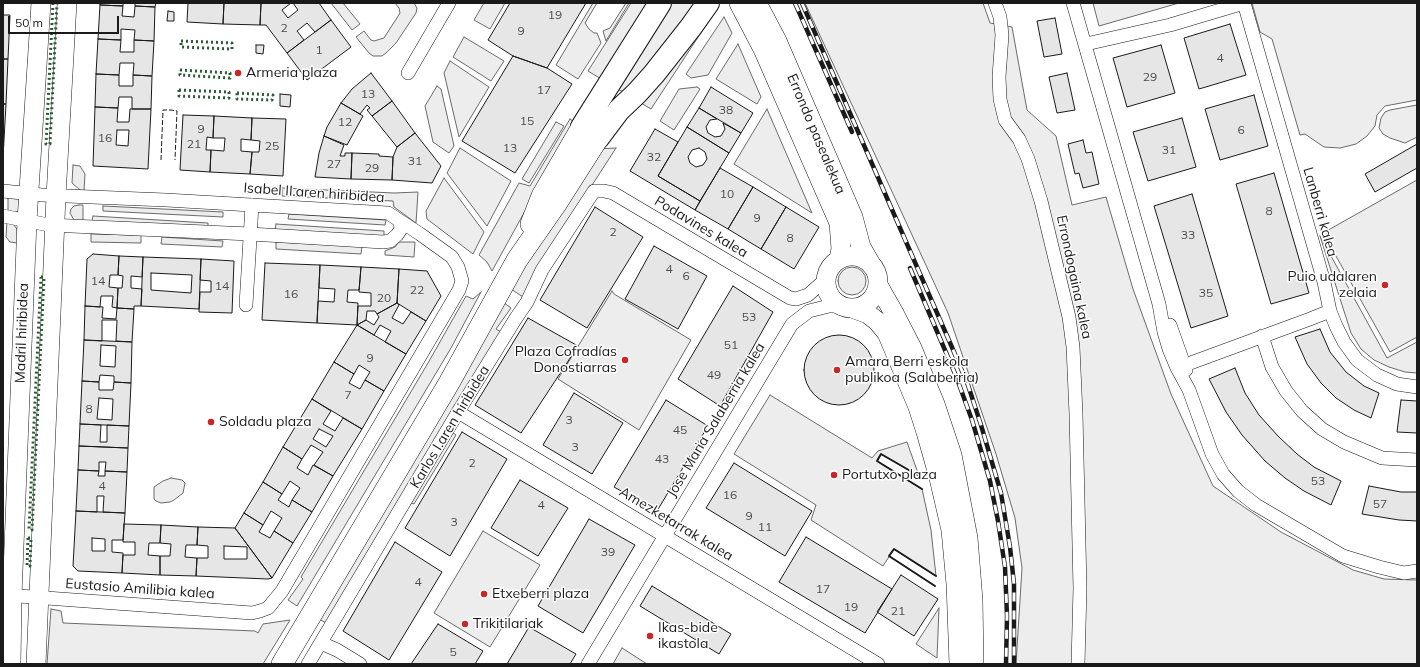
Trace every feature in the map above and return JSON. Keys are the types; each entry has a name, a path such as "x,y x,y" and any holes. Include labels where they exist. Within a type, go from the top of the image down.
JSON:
{"highway":[{"path":"590,132 660,3"},
{"path":"590,132 619,110 637,93 654,74 708,3"}],"main road":[{"name":"Madril hiribidea","path":"11,664 7,596 28,194 41,3"},
{"name":"Madril hiribidea","path":"36,664 56,196 67,3"},
{"name":"Errondo pasealekua","path":"739,3 763,49 839,223 842,248 839,259"},
{"name":"Errondo pasealekua","path":"757,3 777,41 852,217 862,247 872,266"},
{"name":"Karlos I.aren hiribidea","path":"282,664 449,383 517,260 556,204 590,132"},
{"path":"848,307 861,306 869,301 875,294 878,285 878,278 872,266 857,256 848,256 839,259 833,264 828,271 826,279 828,293 832,299 848,307 868,314 877,321 886,333 918,407 939,478 951,530 956,584 959,664"},
{"path":"878,285 912,348 935,404 952,455 968,538 973,600 974,664"}],"street":[{"path":"408,73 449,3"},
{"name":"Errondogaina kalea","path":"995,3 1000,17 1002,35 999,77 1000,99 1005,120 1019,139 1028,159 1041,201 1069,317 1073,347 1080,588 1078,664"},
{"path":"1073,3 1086,44 1159,304 1169,349 1189,390 1217,464 1230,483 1246,499 1343,556 1404,573 1417,571"},
{"name":"Lanberri kalea","path":"1086,44 1170,25 1244,3 1324,282 1330,311 1344,342 1357,360 1390,381 1397,384 1417,387"},
{"name":"Isabel II.aren hiribidea","path":"3,191 56,196 166,200 388,213 452,257 458,266 462,281 459,290 282,591 273,603"},
{"name":"Podavines kalea","path":"594,191 613,193 790,298"},
{"name":"Karlos I.aren hiribidea","path":"308,664 458,412 527,302 542,270 594,191"},
{"path":"246,305 252,205"},
{"path":"3,216 55,225 383,242 397,236 401,229 400,221"},
{"path":"792,324 794,311 790,298 796,299 808,295 826,279"},
{"path":"1159,304 1172,329 1185,365 1189,390"},
{"name":"Jose Maria Salaberria kalea","path":"588,664 792,324 809,311 829,306 848,307"},
{"path":"1185,365 1304,322 1330,311"},
{"path":"1262,336 1272,368 1286,391 1302,411 1322,429 1344,442 1382,458 1417,460"},
{"name":"Amezketarrak kalea","path":"458,412 878,664"},
{"name":"Eustasio Amilibia kalea","path":"7,596 252,613 264,610 273,603"},
{"path":"321,643 337,650 360,664"}],"shaded area":[{"path":"331,3 343,3 360,24 352,30"},
{"path":"395,3 414,3 417,8 416,13 396,43 386,53 382,56 373,56 356,37 364,31 371,40 374,41 384,38 400,13 399,8"},
{"path":"484,3 505,3 490,29 474,20"},
{"path":"593,3 597,3 585,23 589,29 594,33 597,33 601,43 578,79 556,65"},
{"path":"626,3 629,3 606,41 603,31 610,28"},
{"path":"631,3 696,3 691,10 704,28 651,109 588,71"},
{"path":"805,3 983,3 990,23 1012,27 1027,110 1056,136 1072,205 1106,197 1133,289 1171,394 1213,486 1281,532 1353,570 1384,579 1417,580 1417,664 1016,664 1022,568 1015,518 996,454 948,313"},
{"path":"1093,3 1179,3 1099,26"},
{"path":"1252,3 1417,3 1417,100 1385,106 1377,115 1375,126 1367,136 1356,144 1340,148 1324,147 1305,134 1300,135 1272,39 1260,32"},
{"path":"724,17 732,33 708,75 691,78 686,74"},
{"path":"464,37 504,61 491,81 453,57"},
{"path":"738,44 761,97 757,104 716,79"},
{"path":"450,61 489,87 459,137 444,73"},
{"path":"437,86 441,89 454,146 449,153 433,142 425,106"},
{"path":"697,87 700,89 674,130 660,121 679,89"},
{"path":"1417,105 1417,137 1405,143 1383,134 1379,128 1381,118 1385,112"},
{"path":"767,109 812,213 734,164"},
{"path":"570,119 574,122 492,271 487,262 479,255 519,183 530,186"},
{"path":"556,122 564,126 529,183 522,179"},
{"path":"460,148 511,181 487,226 447,173"},
{"path":"616,148 556,241 526,299 511,289 597,149"},
{"path":"73,165 80,166 85,174 84,191 80,190 72,183"},
{"path":"444,178 484,232 473,254 427,219 426,211"},
{"name":"Puio udalaren zelaia","path":"1417,180 1417,337 1390,352 1323,233"},
{"path":"282,188 394,193 418,192 416,223 394,207 393,201 282,196"},
{"path":"8,197 17,198 20,201 20,209 17,212 8,213"},
{"path":"83,205 83,221 74,220 70,213 74,206"},
{"path":"103,206 223,212 223,217 103,211"},
{"path":"289,214 386,220 385,225 288,219"},
{"path":"93,216 208,223 208,228 92,221"},
{"path":"7,221 13,224 17,229 18,243 10,242 6,237"},
{"path":"276,224 384,231 384,237 275,230"},
{"path":"91,234 141,235 141,243 91,242"},
{"path":"1320,236 1387,358 1417,342 1417,373 1405,372 1389,367 1374,360 1361,349 1351,333"},
{"path":"162,237 223,241 222,247 161,244"},
{"path":"276,242 362,246 361,254 276,249"},
{"path":"399,242 415,242 414,257 385,255 385,251 395,247"},
{"path":"852,267 858,268 862,271 865,275 865,287 862,291 858,294 852,295 846,294 842,291 839,287 838,281 839,275 842,271 846,268"},
{"name":"Plaza Cofradías Donostiarras","path":"612,291 614,294 691,340 639,430 558,379"},
{"path":"481,292 451,348 297,606 288,600 303,579 301,577 466,296 473,299"},
{"path":"503,302 511,308 496,329 503,333 328,624 319,619"},
{"name":"Portutxo plaza","path":"770,395 872,458 878,451 907,442 919,476 881,454 877,461 922,489 931,530 936,576 894,549 883,566 811,520 816,505 734,454"},
{"path":"452,432 456,435 414,504 409,502"},
{"path":"171,478 182,480 185,483 183,493 170,502 161,503 156,501 154,499 154,487"},
{"name":"Etxeberri plaza","path":"483,531 540,565 490,647 434,613"},
{"path":"939,608 937,658 916,644"},
{"path":"51,609 61,611 63,623 255,631 258,633 263,624 290,620 263,664 47,664"},
{"path":"622,648 647,664 613,664"}],"building":[{"path":"100,3 123,3 123,6 100,5"},
{"path":"135,3 156,3 155,7 135,6"},
{"path":"188,3 224,3 223,24 187,22"},
{"path":"224,3 261,3 260,25 223,24"},
{"path":"261,3 291,3 282,10 288,18 298,10 293,3 319,3 331,20 315,32 307,23 297,31 304,40 287,53 266,25 260,25"},
{"path":"510,3 586,3 547,68 513,56 488,40"},
{"path":"100,5 123,6 122,16 134,17 135,6 155,7 154,41 134,40 135,30 121,29 121,40 98,39"},
{"path":"168,11 174,12 174,21 167,21"},
{"path":"3,15 10,15 8,59 3,59"},
{"path":"1055,18 1062,54 1044,57 1037,21"},
{"path":"331,20 351,47 307,80 287,53"},
{"path":"1230,24 1246,75 1199,89 1184,38"},
{"path":"98,39 121,40 120,52 134,52 134,40 154,41 152,76 133,75 134,63 120,63 119,75 96,74"},
{"path":"256,45 264,45 263,54 256,53"},
{"path":"1161,45 1175,93 1127,107 1113,58"},
{"path":"513,56 547,68 572,84 515,173 462,141"},
{"path":"3,59 8,59 6,104 3,104"},
{"path":"371,73 392,101 372,116 367,110 370,108 367,105 360,114 341,103 352,89"},
{"path":"1067,73 1075,110 1057,113 1049,77"},
{"path":"96,74 119,75 119,86 133,86 133,75 152,76 151,109 132,109 132,97 119,97 118,108 95,107"},
{"path":"711,87 753,113 741,133 699,108"},
{"path":"280,94 291,95 290,107 280,106"},
{"path":"1254,95 1268,146 1220,160 1205,109"},
{"path":"392,101 415,133 397,147 372,116"},
{"path":"341,103 363,116 347,145 324,136 327,127"},
{"path":"3,104 6,104 3,158"},
{"path":"95,107 118,108 117,122 129,122 130,109 151,109 148,169 93,166","holes":["117,130 129,130 128,146 116,145"]},
{"path":"699,108 717,119 710,120 706,127 708,133 715,137 721,136 725,129 723,123 741,133 729,153 687,127"},
{"path":"183,115 214,116 213,138 207,137 206,150 211,150 210,172 180,170"},
{"path":"214,116 252,118 251,140 241,139 241,151 252,152 250,174 210,172 211,150 224,151 225,138 213,138"},
{"path":"252,118 286,119 283,176 250,174 252,152 259,152 260,141 251,140"},
{"path":"1182,118 1196,167 1148,181 1133,132"},
{"path":"687,127 729,153 700,201 658,176","holes":["699,148 705,152 707,159 703,165 696,167 690,163 688,157 692,150"]},
{"path":"655,129 678,142 658,176 700,201 695,210 630,171"},
{"path":"415,133 441,166 432,183 392,180 393,157 397,147"},
{"path":"324,136 344,145 340,156 345,156 345,153 352,153 351,179 315,177 319,153"},
{"path":"1083,140 1086,153 1092,152 1099,184 1083,188 1079,173 1075,174 1068,144"},
{"path":"1417,144 1417,168 1375,192 1365,174"},
{"path":"352,153 379,154 379,156 393,157 392,180 351,179"},
{"path":"720,168 753,187 728,229 695,210"},
{"path":"1274,173 1309,293 1271,304 1236,184"},
{"path":"753,187 786,207 761,249 728,229"},
{"path":"1192,194 1228,316 1191,328 1154,206"},
{"path":"595,207 643,237 587,328 540,300"},
{"path":"786,207 819,227 794,269 761,249"},
{"path":"654,246 707,276 678,329 625,299"},
{"path":"93,254 119,256 118,275 110,275 109,287 118,288 117,308 112,307 113,296 101,296 100,307 85,306 87,259"},
{"path":"119,256 143,257 142,277 131,276 131,288 142,289 141,306 134,306 134,309 117,308 118,288 122,288 123,276 118,275"},
{"path":"143,257 201,259 199,309 141,306","holes":["151,273 192,275 191,293 151,290"]},
{"path":"201,259 234,261 232,313 199,312 200,292 211,292 211,281 200,280"},
{"path":"265,263 320,265 317,323 262,320"},
{"path":"320,265 361,267 359,290 348,290 347,302 358,303 357,325 317,323 318,301 334,302 335,289 319,288"},
{"path":"361,267 399,269 397,303 377,314 375,311 367,311 366,320 357,325 358,306 371,306 371,293 359,292"},
{"path":"399,269 427,271 441,296 426,321 397,303"},
{"path":"733,286 773,312 720,406 678,379"},
{"path":"397,303 399,305 392,318 403,324 411,312 426,321 406,354 385,342 391,331 380,325 374,335 357,325 366,320 374,325 379,317 377,314"},
{"path":"85,306 103,307 102,318 116,319 117,308 134,309 132,342 116,341 117,320 102,320 102,341 84,340"},
{"path":"528,318 578,346 521,433 475,405"},
{"path":"357,325 406,354 384,391 365,380 370,372 359,365 354,374 334,362"},
{"path":"1320,329 1330,352 1346,372 1364,386 1379,393 1371,418 1354,410 1336,398 1321,383 1307,364 1295,337"},
{"path":"839,335 852,338 864,345 871,357 874,370 871,383 864,395 852,402 839,405 826,402 814,395 807,383 804,370 807,357 814,345 826,338"},
{"path":"84,340 132,342 131,383 114,382 114,376 100,375 99,382 82,381","holes":["101,345 116,346 115,367 100,366"]},
{"path":"334,362 354,374 349,383 360,389 365,380 384,391 362,429 312,399"},
{"path":"1235,368 1245,393 1259,415 1278,436 1297,454 1314,467 1341,481 1331,505 1304,491 1285,478 1265,461 1242,435 1226,412 1209,379"},
{"path":"82,381 99,382 99,390 113,390 114,382 131,383 129,426 80,424","holes":["99,398 113,399 112,420 97,419"]},
{"path":"574,393 623,423 592,474 543,445"},
{"path":"312,399 331,411 323,424 335,431 343,418 362,429 333,476 314,465 323,452 311,445 302,459 283,447","holes":["319,429 333,436 326,447 313,439"]},
{"path":"666,400 708,426 657,511 614,487"},
{"path":"1401,400 1417,401 1417,433 1397,432"},
{"path":"80,424 101,425 100,442 107,442 107,425 129,426 128,448 79,446"},
{"path":"462,432 507,459 450,556 405,528"},
{"path":"79,446 128,448 127,472 105,471 106,462 99,462 99,471 78,470"},
{"path":"283,447 302,459 297,468 308,475 313,465 333,476 312,512 292,500 300,488 290,481 282,494 263,482"},
{"path":"734,463 812,511 785,556 706,508"},
{"path":"78,470 99,471 98,476 105,476 105,471 127,472 125,513 103,512 104,496 97,496 97,512 76,511"},
{"path":"520,480 568,508 538,556 491,528"},
{"path":"263,482 282,494 278,500 289,507 292,500 312,512 293,543 274,531 282,518 271,511 263,525 244,513"},
{"path":"1369,486 1401,492 1417,492 1417,521 1399,520 1362,514"},
{"path":"76,511 125,513 123,540 112,540 112,552 123,553 122,573 78,571 73,566","holes":["92,538 105,539 105,551 92,551"]},
{"path":"244,513 263,525 259,532 270,538 274,531 293,543 272,578 235,528"},
{"path":"589,519 635,545 583,633 538,606"},
{"path":"124,524 161,525 160,543 149,543 148,555 160,556 160,575 122,573 123,555 135,555 135,542 123,542"},
{"path":"161,525 198,527 197,545 186,545 185,557 197,558 196,576 160,575 160,556 170,556 171,544 160,543"},
{"path":"198,527 235,528 272,578 196,576 197,558 208,558 208,546 197,545","holes":["224,546 247,547 247,559 224,559"]},
{"path":"806,537 892,589 865,633 779,582"},
{"path":"395,542 442,572 389,660 343,631"},
{"path":"901,575 938,599 914,636 877,612"},
{"path":"652,586 731,634 719,654 640,606"},
{"path":"438,624 483,651 475,664 411,664"},
{"path":"529,627 576,654 570,664 507,664"}],"railway":[{"path":"795,3 852,132"},
{"path":"802,3 968,385 981,425 1001,493 1010,547 1014,584 1014,664"},
{"path":"910,268 956,376 972,420 990,481 1005,567 1007,616 1006,664"}],"hedge":[{"path":"53,3 46,144 50,144 57,3"},
{"path":"181,41 232,43 232,49 181,47 181,41"},
{"path":"180,70 230,73 230,78 180,75 180,70"},
{"path":"179,90 229,92 229,98 179,96 179,90"},
{"path":"237,93 273,95 272,100 237,99 237,93"},
{"path":"41,277 44,277 32,530 29,529 41,277"},
{"path":"28,538 31,538 30,566 27,566 28,538"}],"fence":[{"path":"161,160 163,110 177,111 175,160"}],"wall":[{"path":"919,476 881,454 877,461 922,489"},
{"path":"935,586 889,556 894,549 936,576"}],"place":[{"name":"Armeria plaza","path":"238,73"},
{"name":"Puio udalaren zelaia","path":"1385,285"},
{"name":"Plaza Cofradías Donostiarras","path":"625,360"},
{"name":"Amara Berri eskola publikoa (Salaberria)","path":"837,370"},
{"name":"Soldadu plaza","path":"211,422"},
{"name":"Portutxo plaza","path":"834,475"},
{"name":"Etxeberri plaza","path":"484,594"},
{"name":"Trikitilariak","path":"465,624"},
{"name":"Ikas-bide ikastola","path":"650,636"}]}
